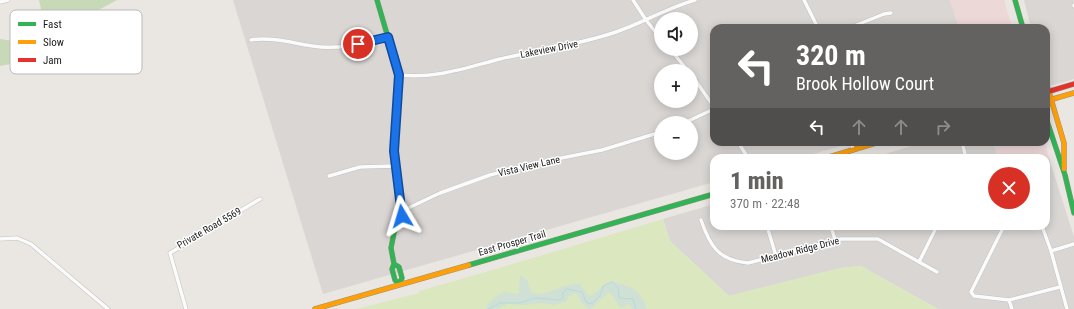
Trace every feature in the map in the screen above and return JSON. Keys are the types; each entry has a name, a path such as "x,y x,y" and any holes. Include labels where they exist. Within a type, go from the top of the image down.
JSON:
{"main road":[{"path":"377,0 399,75 394,126 395,166 402,216 392,242 394,264 399,267 402,278 399,284"},
{"path":"1016,0 1022,24"},
{"path":"1050,91 1074,84"},
{"path":"1050,100 1074,92"},
{"path":"1050,103 1064,143 1064,175"},
{"path":"1050,131 1074,213"},
{"path":"838,154 864,146"},
{"name":"East Prosper Trail","path":"315,309 710,195"}],"street":[{"path":"0,2 8,0"},
{"path":"633,0 654,30"},
{"name":"Lakeview Drive","path":"399,75 430,76 453,72 502,59 592,40 695,0"},
{"path":"804,0 816,24"},
{"path":"859,24 884,14 891,13"},
{"path":"251,40 266,39 321,47 339,47 388,37"},
{"path":"676,56 682,64"},
{"path":"698,84 710,102"},
{"path":"698,116 710,110"},
{"name":"Vista View Lane","path":"402,211 440,193 490,175 536,163 602,150 654,134"},
{"path":"329,176 360,167 395,166"},
{"name":"Private Road 5569","path":"186,309 170,252 260,198"},
{"name":"Meadow Ridge Drive","path":"700,220 707,238 722,256 735,262 748,263 835,240 878,239 937,272"},
{"path":"768,230 776,256"},
{"path":"832,230 835,240"},
{"path":"919,262 935,230"},
{"path":"1002,230 970,292 974,296 1009,300 1060,287"},
{"path":"1043,230 1051,251 1067,309"},
{"path":"0,239 18,238 31,244 108,309"},
{"path":"1051,251 1074,244"},
{"path":"1009,300 1012,309"}],"shaded area":[{"path":"233,0 950,0 958,24 710,24 710,146 841,146 813,154 710,154 710,183 323,294"},
{"path":"950,0 1004,0 1011,24 958,24"},
{"path":"1024,0 1074,0 1074,79 1050,86 1050,24 1030,24"},
{"path":"912,146 994,146 997,154 885,154"},
{"path":"994,146 1046,146 1048,154 997,154"},
{"path":"1050,161 1074,237 1074,309 938,309 861,266 841,268 729,296 670,241 663,219 710,205 710,230 1050,230"}],"green space":[{"path":"39,0 117,0 98,10 40,10"},
{"path":"0,39 10,41 10,64 0,66"},
{"path":"663,219 670,241 729,296 841,268 861,266 938,309 356,309 419,293 419,291"},
{"path":"520,275 527,280 531,292 537,294 549,292 568,285 580,284 590,296 596,293 605,284 612,281 630,287 638,292 647,309 632,309 629,304 622,308 618,305 609,292 591,309 588,309 581,302 576,293 569,296 566,302 553,305 543,303 526,305 507,304 498,309 486,309 491,301 500,294 506,292 516,294 519,293"}],"waterway":[{"path":"488,309 500,303 519,303 535,298 560,300 563,298 563,292 567,289 582,292 586,302 591,304 600,296 603,286 612,282 618,288 619,298 633,299 636,309"}],"traffic: fast":[{"path":"377,0 399,75 394,151 402,213 394,233 391,248 394,264 392,269 395,280 399,284 402,278 399,267 394,264"},
{"path":"1015,0 1022,24"},
{"path":"1050,130 1065,175 1074,213"},
{"path":"469,265 710,195"}],"traffic: slow":[{"path":"1050,100 1074,93"},
{"path":"1050,96 1064,143 1064,169"},
{"path":"839,154 866,146"},
{"path":"315,309 469,265"}],"traffic: jam":[{"path":"1050,91 1074,84"}],"route":[{"path":"358,44 388,37 396,62 399,75 399,88 394,126 394,151 402,216"}]}
